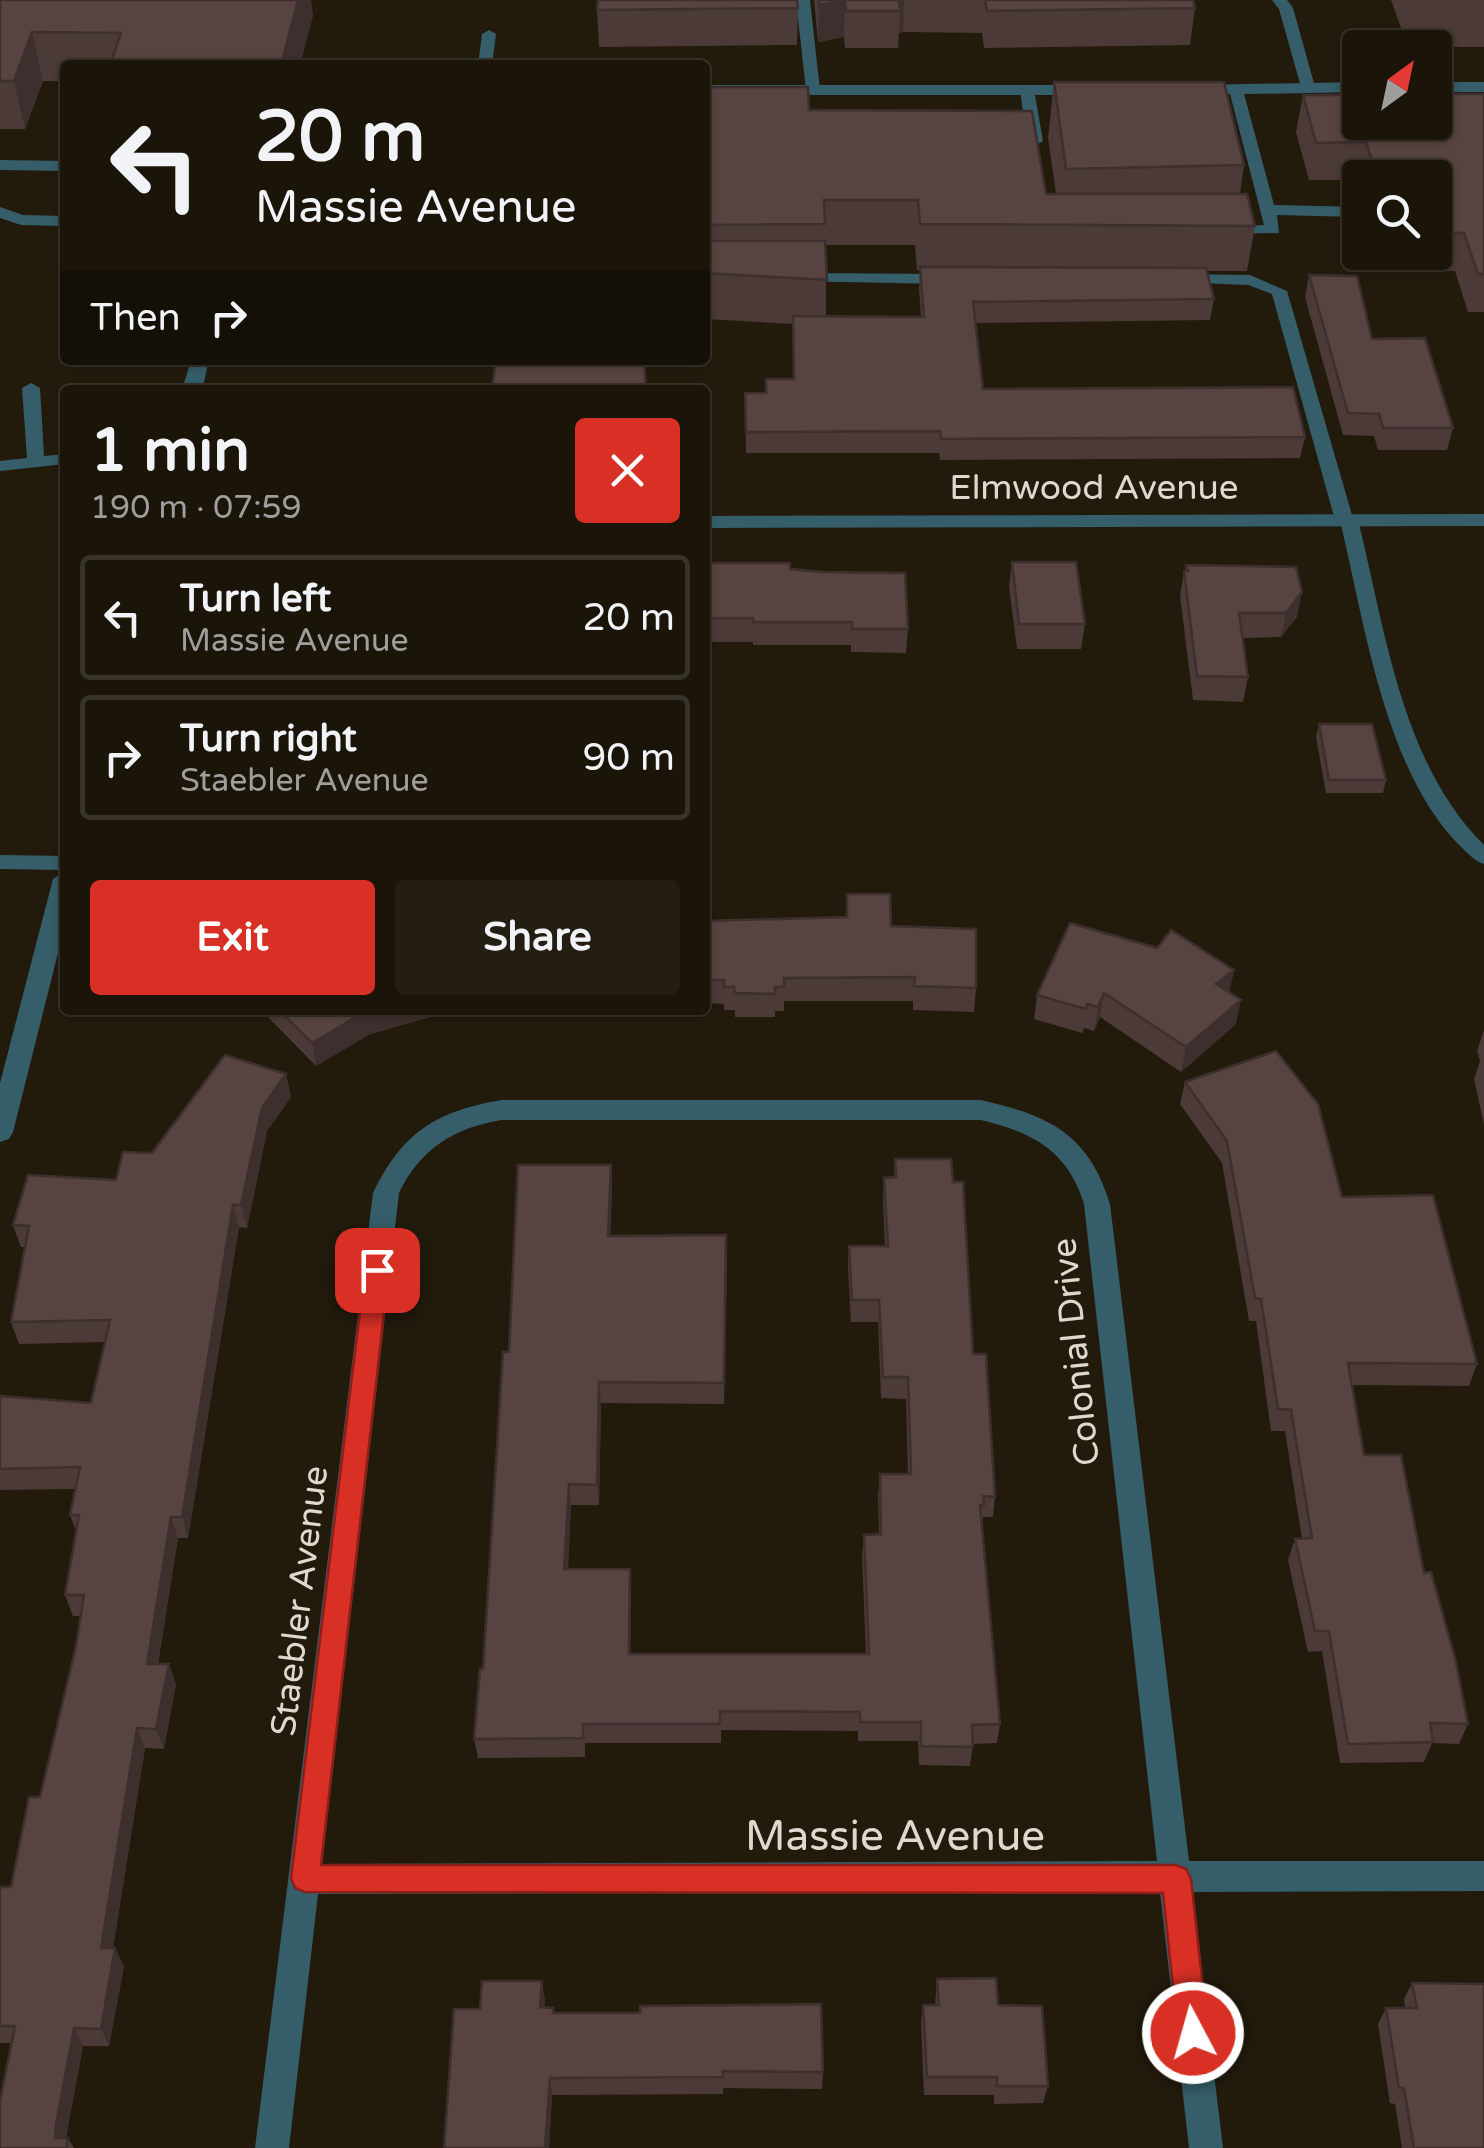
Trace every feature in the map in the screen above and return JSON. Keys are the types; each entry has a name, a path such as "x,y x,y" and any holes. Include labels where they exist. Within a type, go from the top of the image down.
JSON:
{"street":[{"path":"1179,90 1342,87"},
{"path":"1452,87 1484,87"},
{"path":"710,90 1103,90"},
{"path":"0,166 60,166"},
{"name":"Elmwood Avenue","path":"710,522 1484,520"},
{"path":"0,1132 60,899"},
{"name":"Colonial Drive","path":"482,1113 981,1110 1038,1127 1072,1150 1090,1175 1097,1204 1206,2148"},
{"name":"Staebler Avenue","path":"272,2148 386,1193 396,1168 414,1146 436,1128 482,1113"},
{"name":"Massie Avenue","path":"305,1878 1484,1876"}],"lane":[{"path":"802,0 813,90"},
{"path":"1280,0 1286,8 1308,87"},
{"path":"487,60 490,34"},
{"path":"1027,90 1038,156"},
{"path":"1198,232 1273,230 1236,90"},
{"path":"1032,118 1051,118"},
{"path":"1224,118 1243,118"},
{"path":"1268,210 1342,212"},
{"path":"0,212 21,220 60,221"},
{"path":"783,278 958,279"},
{"path":"1152,280 1250,280 1279,291 1409,746 1433,793 1471,848 1484,857"},
{"path":"31,388 36,462"},
{"path":"0,466 60,460"},
{"path":"0,862 60,863"}],"building":[{"path":"0,0 298,0 282,60 112,60 121,33 32,32 14,81 0,81"},
{"path":"598,0 797,0 798,8 597,10"},
{"path":"819,0 845,0 819,5"},
{"path":"845,0 899,0 900,11 846,11"},
{"path":"985,0 1193,0 1195,8 987,11"},
{"path":"1054,82 1224,82 1244,165 1066,169"},
{"path":"710,87 808,87 809,110 1032,111 1046,194 1247,194 1255,226 920,224 918,200 824,200 825,224 710,225"},
{"path":"1452,94 1484,94 1484,274 1478,274 1464,233 1452,233 1452,160 1372,160 1366,142 1316,143 1303,95 1342,95 1342,140 1452,140"},
{"path":"710,241 825,241 827,280 710,273"},
{"path":"920,267 1206,268 1214,299 973,302 983,389 1293,387 1305,437 941,439 940,431 746,432 745,393 766,393 766,379 794,379 793,316 924,317"},
{"path":"1309,275 1357,276 1372,339 1425,338 1453,428 1383,428 1379,414 1348,413"},
{"path":"495,365 644,365 646,385 492,385"},
{"path":"1012,562 1076,562 1085,624 1019,624"},
{"path":"710,563 790,563 790,569 823,572 905,573 908,629 852,629 852,622 753,622 753,618 710,618"},
{"path":"1186,565 1296,567 1302,592 1286,613 1239,613 1248,677 1197,676"},
{"path":"1319,724 1372,724 1386,780 1329,780"},
{"path":"847,894 890,894 891,926 976,929 976,988 914,986 915,977 784,978 784,987 775,987 775,994 735,993 734,987 724,987 724,980 710,980 710,921 847,917"},
{"path":"1070,923 1157,948 1171,930 1234,970 1216,984 1241,1000 1186,1047 1104,993 1098,1007 1087,1004 1086,1009 1037,995"},
{"path":"284,1015 360,1015 312,1043"},
{"path":"1276,1051 1318,1104 1342,1197 1433,1195 1477,1364 1348,1363 1364,1455 1401,1455 1424,1573 1431,1572 1456,1662 1468,1724 1430,1723 1433,1742 1348,1744 1329,1631 1315,1631 1295,1539 1312,1538 1291,1410 1278,1409 1261,1299 1255,1298 1227,1141 1185,1082"},
{"path":"225,1055 286,1074 262,1108 241,1205 233,1205 182,1517 171,1517 147,1664 169,1664 156,1729 137,1728 101,1948 115,1948 101,2029 74,2028 55,2138 68,2138 66,2148 0,2148 0,2101 15,2026 0,2026 0,1887 11,1887 29,1797 40,1797 76,1646 84,1595 65,1595 79,1515 70,1515 80,1467 0,1469 0,1396 91,1403 110,1320 11,1322 29,1226 13,1225 28,1175 116,1180 123,1152 152,1153"},
{"path":"895,1159 951,1159 953,1182 963,1182 973,1354 986,1354 995,1497 983,1496 984,1505 980,1505 1000,1724 972,1725 973,1747 921,1746 921,1722 860,1722 860,1712 720,1711 720,1724 583,1724 583,1738 474,1739 483,1669 503,1352 509,1352 518,1165 611,1165 608,1236 726,1235 724,1383 599,1382 597,1485 569,1484 564,1569 630,1569 629,1654 869,1654 864,1535 881,1534 880,1474 911,1474 908,1377 883,1377 879,1300 852,1300 849,1246 888,1246 884,1178 896,1177"},
{"path":"996,1978 998,2005 1042,2006 1048,2086 997,2086 997,2077 927,2077 923,2005 939,2005 937,1979"},
{"path":"482,1981 542,1981 540,2007 553,2008 553,2013 640,2013 640,2006 821,2004 823,2072 723,2071 723,2077 550,2078 545,2148 444,2148 454,2009 480,2009"},
{"path":"1412,1983 1484,1984 1484,2148 1414,2148 1386,2008 1417,2008"}],"route":[{"path":"377,1270 305,1878 1176,1879 1193,2033"}]}
